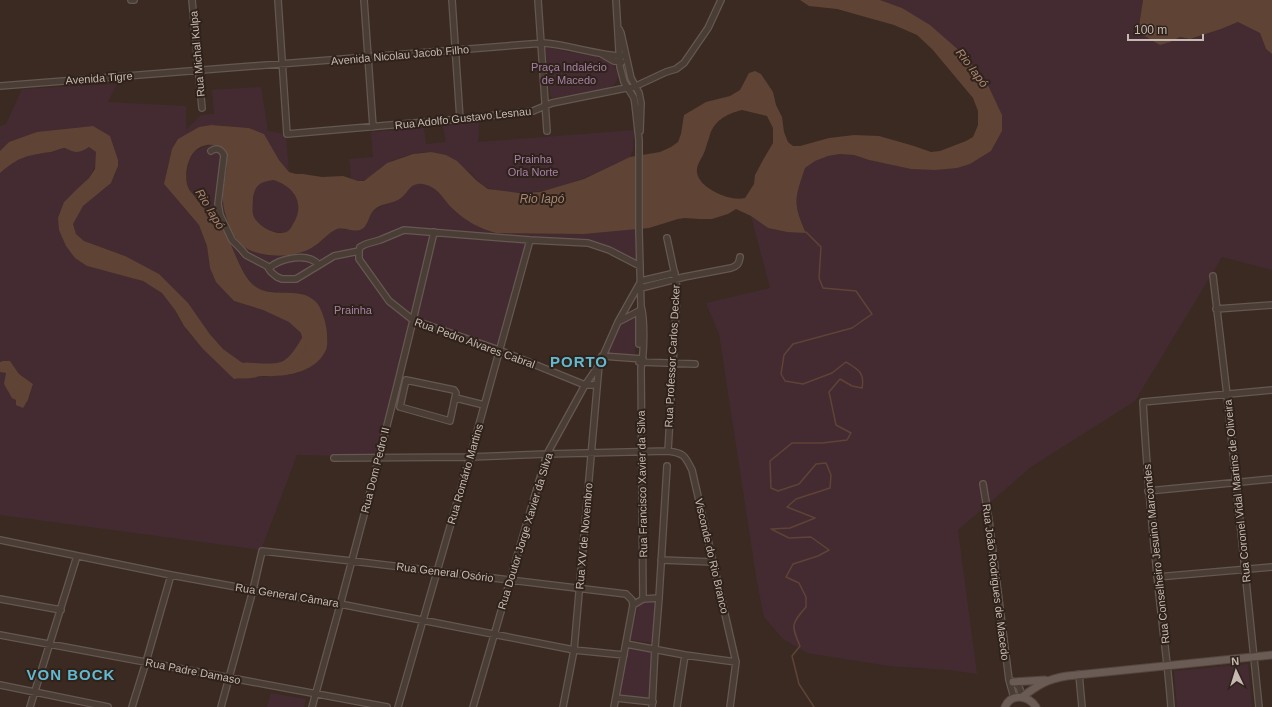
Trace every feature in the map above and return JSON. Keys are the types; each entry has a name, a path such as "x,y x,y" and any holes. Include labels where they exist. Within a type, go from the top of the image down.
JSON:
{"main road":[{"path":"1013,684 1048,680 1079,674 1168,664 1272,655"},
{"path":"1004,706 1048,680"},
{"path":"1036,707 1034,694 1038,685"},
{"path":"1019,697 1029,700 1036,707"}],"street":[{"name":"Rua Michal Kulpa","path":"192,0 202,108"},
{"path":"278,0 282,64"},
{"path":"364,0 373,127"},
{"path":"452,0 460,119"},
{"path":"538,0 540,43 548,131"},
{"path":"616,0 619,29 618,34 623,59 624,82 634,98 639,140"},
{"name":"Rua Adolfo Gustavo Lesnau","path":"282,64 287,134 534,111 561,101 627,89 676,69 684,63 708,28 721,0"},
{"name":"Avenida Nicolau Jacob Filho","path":"198,71 540,43 602,54 607,58 623,59"},
{"path":"623,59 639,93 641,103 639,140"},
{"name":"Avenida Tigre","path":"0,86 198,71"},
{"name":"Rua Francisco Xavier da Silva","path":"639,140 643,599"},
{"path":"211,151 218,149 224,154 218,204 224,225 232,240 246,254 264,263 277,278 291,279 300,277 334,256 358,251 360,247 366,244 404,230 588,243 609,250 640,266"},
{"name":"Rua Dom Pedro II","path":"312,707 352,561 434,232"},
{"name":"Rua Professor Carlos Decker","path":"667,238 676,280 677,294 668,452"},
{"name":"Rua Romário Martins","path":"398,707 470,458 530,240"},
{"name":"Rua Pedro Alvares Cabral","path":"358,251 359,259 389,301 413,320 499,350 585,385"},
{"path":"641,288 731,268 736,266 740,257"},
{"path":"269,268 283,260 296,258 311,259 318,265"},
{"path":"599,365 618,322 641,282 674,273"},
{"name":"Rua Coronel Vidal Martins de Oliveira","path":"1214,276 1216,309 1227,395 1258,707"},
{"path":"618,322 641,307 638,300 631,300"},
{"path":"1216,309 1272,304"},
{"path":"602,356 641,362 695,364"},
{"name":"Rua Doutor Jorge Xavier da Silva","path":"474,707 547,454 585,385 599,365"},
{"name":"Rua XV de Novembro","path":"563,707 574,650 599,365"},
{"path":"591,376 598,377"},
{"path":"406,380 450,388 456,393 456,398 450,421 400,407 406,380"},
{"path":"585,385 593,386 597,384"},
{"path":"1227,395 1272,390"},
{"name":"Rua Conselheiro Jesuino Marcondes","path":"1171,707 1168,664 1148,490 1143,402 1227,395"},
{"path":"456,398 484,405"},
{"path":"334,458 470,458 547,454 668,452"},
{"name":"Visconde do Rio Branco","path":"668,452 680,453 686,458 692,470 736,662"},
{"path":"616,698 653,704 654,648 659,598 667,466"},
{"path":"1148,490 1272,479"},
{"name":"Rua João Rodrigues de Macedo","path":"982,484 989,520 1013,684"},
{"name":"Rua General Câmara","path":"0,540 171,575 340,604 574,650 624,655"},
{"name":"Rua General Osório","path":"253,590 262,551 626,594 632,600 633,605"},
{"path":"30,707 77,556"},
{"path":"661,560 714,562"},
{"path":"1157,577 1272,566"},
{"path":"132,707 171,575"},
{"path":"221,707 253,590"},
{"path":"614,707 633,605 643,599 659,598"},
{"path":"0,599 61,610"},
{"name":"Rua Padre Damaso","path":"0,635 387,707"},
{"path":"626,644 685,655 736,662 730,707"},
{"path":"677,707 685,655"},
{"path":"1079,674 1082,707"},
{"path":"1013,684 1021,691 1019,697"},
{"path":"1013,684 1019,697"},
{"path":"0,685 108,707"}],"green space":[{"path":"880,0 1143,0 1138,32 1170,42 1180,37 1190,39 1238,22 1260,33 1266,49 1272,54 1272,270 1222,257 1135,401 1031,467 958,530 977,674 950,670 889,666 807,653 783,639 764,617 757,582 719,334 706,303 770,288 751,216 768,228 787,232 806,232 796,200 805,168 815,161 828,156 840,154 854,155 869,160 911,169 935,170 970,164 991,151 1002,131 902,8"},
{"name":"Praça Indalécio de Macedo","path":"545,47 606,59 614,66 618,74 618,78 613,85 608,88 554,98 551,97"},
{"path":"117,84 108,102 186,106 186,130 201,115 214,114 212,90 261,87 268,131 286,134 289,172 279,160 264,134 249,128 211,125 199,127 189,133 172,149 164,184 199,225 207,246 210,268 234,301 263,310 290,322 301,333 303,342 300,350 288,365 275,369 258,368 241,363 223,349 209,333 125,256 84,241 76,234 73,224 81,209 107,187 115,176 117,169 118,160 93,126 56,130 9,142 0,151 0,126 6,124 22,89"},
{"name":"Prainha Orla Norte","path":"479,123 478,142 634,130 633,150 630,157 601,171 571,183 540,191 496,191 481,184 465,169 430,152 414,154 391,161 382,166 370,177 362,181 351,179 349,159 373,157 371,132 424,128 426,144 446,142 443,126"},
{"path":"209,145 220,146 225,151 227,164 223,194 229,225 236,239 241,244 264,255 283,256 296,253 314,247 336,229 349,230 367,225 371,215 376,209 401,197 412,185 422,183 433,187 454,210 468,221 478,227 496,233 584,234 637,229 638,262 602,245 404,229 363,244 357,261 386,303 409,321 382,457 297,455 261,550 0,515 0,372 6,373 5,380 26,405 33,384 19,374 10,361 0,362 0,173 23,157 33,154 52,152 62,148 81,151 89,147 96,152 96,161 91,175 82,186 64,202 87,266 145,282 162,292 172,304 185,328 235,379 295,374 309,368 303,294 264,291 254,287 213,220 188,187 186,176 189,161 195,151"},
{"path":"273,180 289,188 298,203 298,215 288,232 268,230 255,220 253,215 253,199 255,189 259,183 263,181"},
{"name":"Prainha","path":"403,233 527,242 498,349 412,316 391,300 362,259 361,252 366,246 388,240"},
{"path":"635,317 635,355 605,354 623,319"},
{"path":"656,601 654,643 630,640 639,602"},
{"path":"627,648 654,651 651,701 618,697"},
{"path":"1248,664 1252,707 1177,707 1174,671"},
{"path":"271,693 306,699 304,707 267,707"}],"water":[{"path":"800,0 880,0 902,8 930,25 962,53 986,81 1002,115 1002,131 991,151 970,164 957,168 935,170 911,169 869,160 854,155 840,154 828,156 815,161 805,168 796,200 806,233 787,232 768,228 751,216 736,209 728,214 712,219 678,219 649,228 584,234 496,233 479,227 463,218 433,188 423,184 415,184 398,200 375,209 362,229 355,231 341,228 331,232 315,246 303,252 277,256 256,253 245,247 237,239 228,224 223,202 223,191 227,166 226,155 223,150 215,145 199,148 194,152 188,164 186,178 188,187 228,238 247,278 256,287 263,290 271,292 295,293 311,298 317,303 322,313 327,331 327,344 326,350 321,358 307,369 281,376 261,376 234,379 203,349 184,326 175,310 162,293 143,281 87,266 75,258 66,246 59,230 58,218 64,202 89,178 95,169 96,152 89,147 79,152 74,152 63,148 18,160 0,173 0,151 9,142 37,132 93,126 110,136 118,160 118,166 111,183 83,206 73,224 76,234 84,241 125,256 159,274 188,303 209,333 223,349 241,362 258,368 275,369 288,365 300,350 303,342 301,333 289,322 263,310 234,301 216,282 210,268 207,246 199,225 164,184 172,149 178,139 199,127 211,125 249,128 264,134 279,160 289,172 322,177 343,176 358,181 364,181 387,163 413,154 431,152 446,155 457,161 477,181 488,189 519,193 540,192 584,179 630,157 660,152 671,147 678,142 684,115 706,102 730,96 740,90 749,73 755,71 761,74 773,92 776,105 782,117 784,132 788,142 793,146 800,146 829,138 854,135 879,136 931,152 940,151 973,137 978,125 978,111 973,98 932,49 917,35 894,25 837,9 809,6","holes":["742,110 767,116 773,128 773,143 755,175 754,184 745,198 739,199 724,196 710,189 699,179 697,170 714,127 721,119","273,180 292,191 298,203 297,217 289,230 283,233 273,232 262,226 253,214 253,198 255,190 261,183"]},
{"path":"1143,0 1272,0 1272,54 1266,49 1260,33 1238,22 1190,39 1180,37 1160,45 1138,32"},
{"path":"10,361 19,374 33,384 28,400 23,408 16,405 16,400 12,398 4,384 6,373 0,372 0,362"}],"waterway":[{"path":"806,232 821,247 819,278 823,288 856,291 872,314 852,328 793,344 784,355 781,374 785,381 803,384 832,373 846,362 860,372 863,383 862,388 852,386 840,379 829,392 836,425 851,433 847,440 822,443 792,443 770,461 771,488 778,491 799,484 816,464 826,463 831,475 830,488 796,499 787,507 815,518 790,528 771,529 789,538 811,537 829,550 818,556 793,564 786,577 799,583 806,597 806,607 797,617 794,625 795,633 800,646 792,656 799,684 814,707"},
{"name":"Rio Iapó","path":"246,367 276,368 282,366 294,358 306,340"}],"district":[{"name":"PORTO","path":"579,361"},
{"name":"VON BOCK","path":"71,674"}]}
